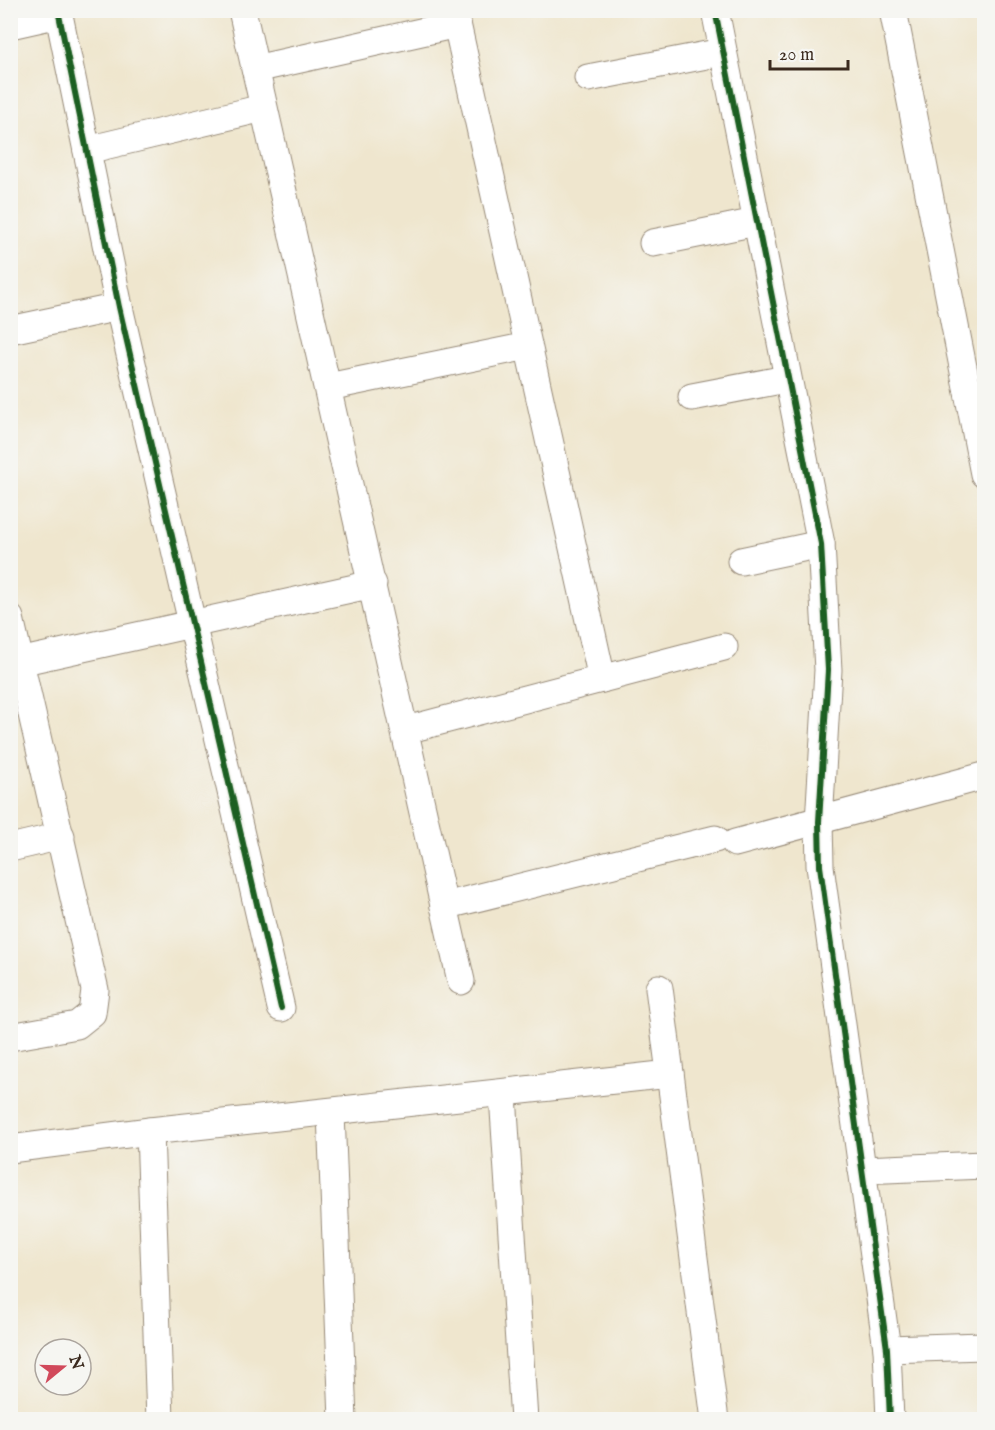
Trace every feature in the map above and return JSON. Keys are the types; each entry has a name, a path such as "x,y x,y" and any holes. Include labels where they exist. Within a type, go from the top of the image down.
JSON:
{"street":[{"path":"242,10 461,981"},
{"path":"715,10 786,379 821,544 828,670 819,822 820,866 887,1349 890,1419"},
{"path":"893,10 984,474"},
{"path":"10,25 59,12 119,307 281,1008"},
{"path":"255,69 456,17 602,679"},
{"path":"588,78 723,52"},
{"path":"87,150 263,108"},
{"path":"653,243 756,222"},
{"path":"10,330 119,307"},
{"path":"328,387 528,346"},
{"path":"692,397 786,379"},
{"path":"741,561 821,544"},
{"path":"16,662 373,584"},
{"path":"10,618 16,662 61,836 95,990 92,1013 77,1025 10,1037"},
{"path":"406,730 724,647"},
{"path":"444,906 725,841 819,822 984,779"},
{"path":"10,848 61,836"},
{"path":"660,988 715,1419"},
{"path":"10,1149 150,1131 503,1095 670,1074"},
{"path":"503,1095 524,1419"},
{"path":"331,1113 343,1419"},
{"path":"150,1131 160,1419"},
{"path":"862,1170 984,1164"},
{"path":"887,1349 984,1346"}],"cycle path":[{"path":"58,10 119,307 281,1008"},
{"path":"715,10 821,544 828,670 819,822 820,866 887,1349 890,1420"}]}
